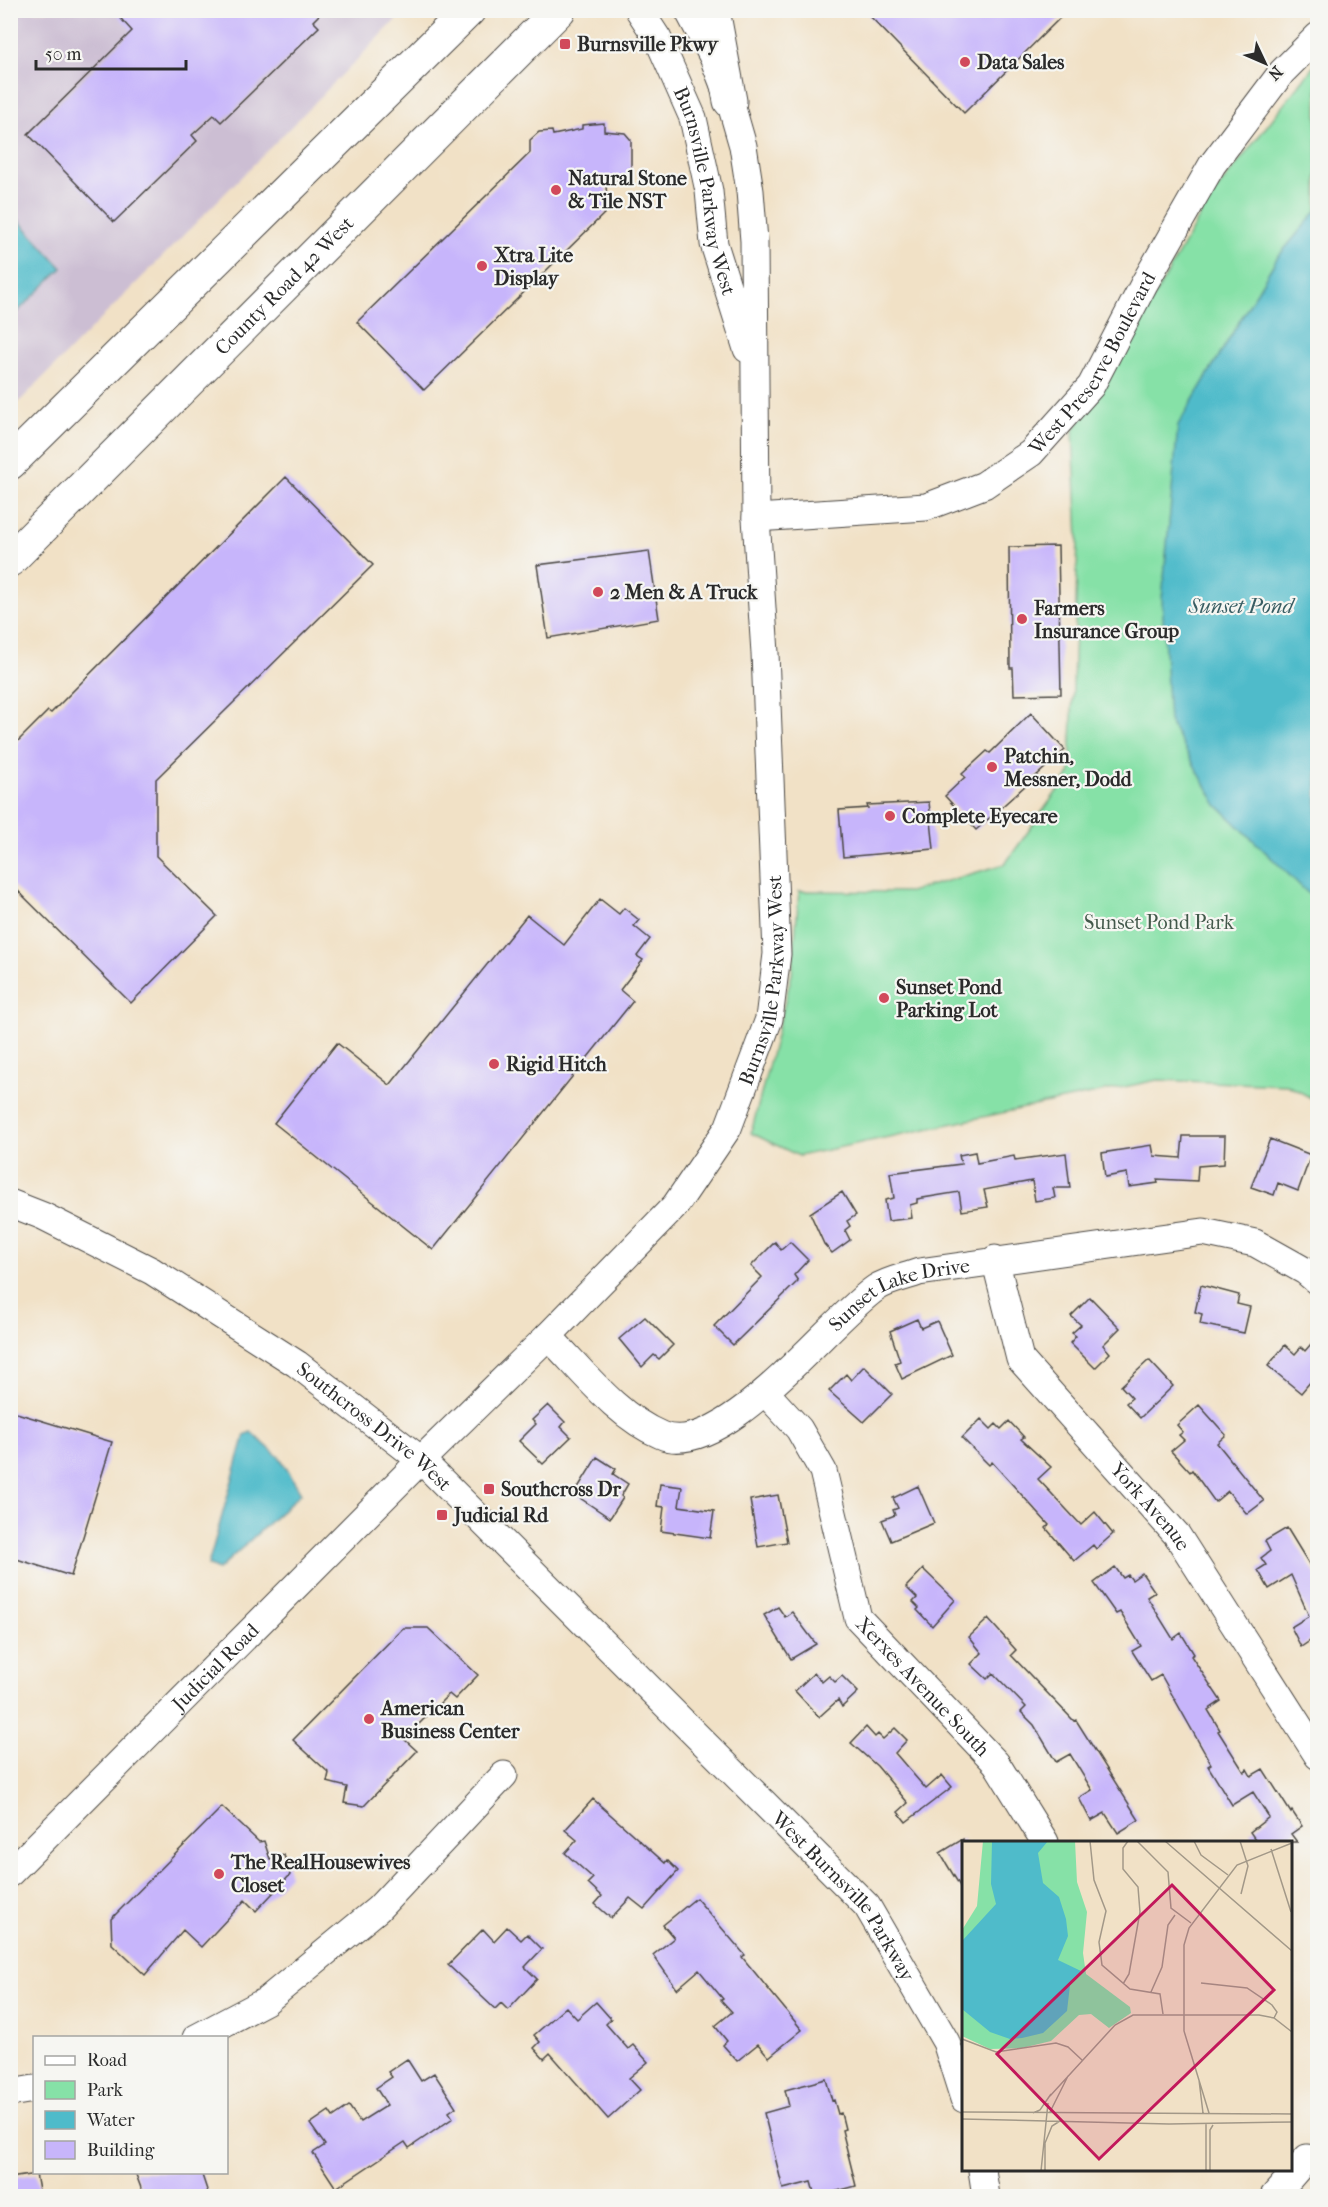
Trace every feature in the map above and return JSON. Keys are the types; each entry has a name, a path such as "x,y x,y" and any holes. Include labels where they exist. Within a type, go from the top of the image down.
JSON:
{"highway":[{"path":"10,463 469,10"},
{"name":"County Road 42 West","path":"10,560 559,10"},
{"path":"713,10 730,100"}],"street":[{"name":"Burnsville Parkway West","path":"639,10 658,39 693,118 708,191 714,244 756,378"},
{"name":"Burnsville Parkway West","path":"421,1460 548,1336 675,1206 729,1128 768,1019 777,954 765,653 756,518 754,241 743,146 730,100 712,57 688,10"},
{"name":"West Preserve Boulevard","path":"756,518 926,507 984,485 1031,453 1092,386 1144,284 1212,165 1282,72 1317,36"},
{"name":"Southcross Drive West","path":"10,1203 43,1216 152,1271 297,1364 421,1460 683,1721"},
{"name":"Sunset Lake Drive","path":"548,1336 633,1421 663,1437 690,1439 737,1414 765,1392 877,1287 919,1272 995,1259 1203,1232 1255,1243 1305,1271 1317,1282"},
{"name":"York Avenue","path":"995,1259 1020,1359 1177,1535 1317,1756"},
{"name":"Xerxes Avenue South","path":"765,1392 799,1429 823,1471 858,1618 996,1762 1044,1841"},
{"name":"Judicial Road","path":"10,1873 421,1460"},
{"name":"West Burnsville Parkway","path":"683,1721 867,1906 946,2042 962,2090"},
{"path":"198,2036 266,2001 378,1910 504,1775"},
{"path":"10,2093 33,2090"},
{"path":"1274,2196 1305,2157"},
{"path":"982,2171 986,2196"}],"shaded area":[{"path":"11,11 405,11 11,410"}],"green space":[{"name":"Sunset Pond Park","path":"1317,62 1317,1101 1287,1085 1157,1080 799,1156 751,1133 792,974 799,891 909,892 1005,864 1070,773 1078,540 1073,431 1124,350 1209,200"}],"water":[{"name":"Sunset Pond","path":"1317,210 1317,902 1217,805 1169,721 1162,599 1178,425 1277,258"},
{"path":"11,212 62,268 11,318"},
{"path":"251,1432 281,1459 301,1493 218,1570 208,1565 245,1435"}],"building":[{"path":"113,10 324,10 313,21 319,27 221,122 214,115 192,135 197,141 114,222 28,134 132,31"},
{"name":"Data Sales","path":"864,10 1068,10 964,113"},
{"name":"Xtra Lite Display","path":"604,123 604,131 625,133 631,140 631,175 623,181 606,180 607,211 424,390 357,322 530,153 530,140 539,132 552,131 553,135 582,129 582,125"},
{"path":"286,477 373,565 156,779 156,856 217,916 131,1003 10,883 10,749 48,711 51,713"},
{"path":"1058,546 1061,694 1014,695 1013,668 1010,668 1009,547"},
{"name":"2 Men & A Truck","path":"649,551 659,619 548,638 537,565"},
{"path":"1031,713 1065,750 976,830 945,796 965,777 962,774 987,751 990,753"},
{"path":"929,802 934,849 843,857 839,810 868,808 867,805"},
{"name":"Rigid Hitch","path":"600,899 619,914 624,908 639,920 634,926 650,939 637,956 643,960 620,990 633,1001 433,1250 274,1123 337,1043 390,1085 527,915 564,945"},
{"path":"1183,1136 1225,1136 1224,1164 1198,1166 1197,1181 1157,1179 1158,1183 1129,1187 1127,1173 1105,1177 1102,1153 1152,1145 1154,1156 1181,1158"},
{"path":"1270,1139 1311,1155 1298,1191 1278,1183 1274,1195 1251,1187"},
{"path":"975,1152 977,1163 1014,1156 1015,1160 1066,1153 1070,1188 1053,1188 1055,1198 1035,1201 1032,1181 984,1190 988,1207 962,1211 959,1192 917,1199 917,1203 910,1205 912,1218 888,1221 885,1200 894,1198 890,1173 961,1164 959,1155"},
{"path":"842,1192 856,1215 847,1221 850,1226 845,1230 850,1240 832,1253 824,1244 810,1213"},
{"path":"775,1242 781,1250 790,1242 808,1260 794,1275 798,1281 733,1345 714,1326 762,1277 751,1266"},
{"path":"1201,1285 1239,1295 1237,1304 1250,1307 1244,1333 1200,1324 1202,1314 1195,1312"},
{"path":"1090,1297 1120,1328 1103,1345 1110,1353 1095,1368 1070,1343 1076,1336 1072,1333 1081,1325 1071,1316"},
{"path":"645,1317 673,1345 659,1359 654,1355 642,1367 619,1339"},
{"path":"917,1319 921,1328 937,1321 952,1355 902,1379 895,1363 900,1361 890,1331"},
{"path":"1317,1337 1317,1374 1301,1393 1268,1366 1285,1345 1295,1354 1301,1347 1305,1351"},
{"path":"1149,1360 1173,1386 1140,1418 1126,1403 1132,1398 1121,1386"},
{"path":"864,1366 892,1394 864,1422 829,1391 846,1374 851,1380"},
{"path":"548,1405 565,1422 561,1427 571,1437 543,1464 519,1441 536,1424 532,1420"},
{"path":"1199,1405 1226,1435 1217,1443 1264,1501 1247,1514 1228,1491 1215,1502 1192,1470 1190,1472 1171,1451 1184,1440 1179,1435 1183,1432 1177,1425"},
{"path":"10,1411 112,1442 71,1576 10,1557"},
{"path":"981,1419 991,1429 996,1424 1001,1429 1009,1421 1024,1437 1021,1439 1051,1467 1038,1479 1081,1525 1095,1512 1113,1534 1096,1549 1093,1545 1074,1561 1046,1528 1049,1525 992,1462 989,1465 962,1438"},
{"path":"597,1457 616,1469 613,1474 628,1484 621,1496 623,1498 610,1518 574,1494"},
{"path":"660,1484 682,1487 679,1506 714,1511 710,1538 661,1531 664,1507 657,1506"},
{"path":"918,1486 934,1523 891,1541 882,1520 895,1515 893,1510 898,1508 893,1498"},
{"path":"778,1495 787,1542 758,1547 750,1500"},
{"path":"1287,1528 1317,1577 1317,1636 1301,1647 1291,1627 1309,1616 1291,1575 1269,1589 1258,1570 1266,1565 1261,1558 1270,1551 1265,1541"},
{"path":"1115,1567 1123,1578 1128,1575 1132,1580 1142,1573 1155,1592 1147,1597 1173,1639 1181,1633 1194,1654 1191,1656 1221,1701 1208,1710 1220,1730 1218,1731 1244,1772 1247,1769 1251,1776 1263,1769 1302,1826 1291,1834 1297,1842 1256,1841 1250,1832 1269,1817 1253,1792 1232,1805 1208,1766 1211,1764 1161,1675 1151,1681 1132,1651 1141,1646 1120,1612 1116,1614 1094,1583"},
{"path":"923,1569 955,1600 932,1626 917,1610 919,1608 913,1602 917,1598 906,1587"},
{"path":"778,1607 785,1617 792,1612 816,1644 791,1659 764,1615"},
{"path":"988,1619 1016,1650 1011,1655 1074,1721 1076,1720 1139,1820 1118,1833 1105,1813 1091,1821 1079,1798 1092,1790 1070,1754 1056,1762 1034,1725 1021,1712 1026,1707 993,1673 987,1679 971,1664 982,1653 969,1637"},
{"name":"American Business Center","path":"403,1628 428,1628 478,1675 455,1699 449,1694 404,1739 417,1751 364,1806 344,1803 347,1787 327,1782 329,1773 293,1740"},
{"path":"814,1673 822,1682 829,1676 835,1682 842,1676 858,1692 842,1707 838,1700 819,1717 795,1691"},
{"path":"866,1727 875,1737 878,1734 883,1739 895,1728 907,1740 895,1753 926,1789 942,1775 952,1787 906,1822 898,1812 908,1803 877,1766 851,1743"},
{"path":"593,1799 665,1863 667,1860 678,1871 644,1909 630,1898 611,1918 595,1904 602,1896 588,1883 593,1878 565,1853 577,1840 565,1830"},
{"path":"222,1807 259,1842 264,1841 270,1859 284,1855 290,1875 256,1911 245,1900 201,1947 183,1930 145,1975 112,1944 111,1919"},
{"path":"963,1839 962,1889 940,1853"},
{"path":"696,1898 745,1955 742,1957 802,2030 769,2057 758,2044 737,2061 723,2045 727,2041 715,2026 732,2012 721,2000 723,1999 699,1970 677,1989 653,1955 674,1938 663,1925"},
{"path":"507,1927 521,1940 527,1934 542,1949 525,1967 537,1979 508,2010 501,2003 495,2009 448,1965 483,1929 494,1941"},
{"path":"596,2002 611,2019 606,2024 628,2049 633,2045 648,2062 629,2078 640,2090 608,2119 550,2053 544,2059 534,2048 540,2042 534,2035 566,2007 577,2019"},
{"path":"407,2059 421,2081 434,2073 456,2107 449,2112 453,2118 409,2148 405,2142 336,2188 313,2153 325,2145 310,2124 329,2111 333,2117 349,2106 360,2122 387,2105 376,2088 392,2077 388,2072"},
{"path":"826,2079 832,2101 834,2100 838,2114 841,2113 845,2129 842,2130 856,2186 819,2196 815,2196 811,2182 783,2189 764,2113 789,2106 785,2090"},
{"path":"36,2174 40,2196 10,2196 10,2178"},
{"path":"136,2174 202,2174 209,2196 144,2196"}],"place":[{"name":"Burnsville Pkwy","path":"565,44"},
{"name":"Data Sales","path":"965,62"},
{"name":"Natural Stone & Tile NST","path":"556,190"},
{"name":"Xtra Lite Display","path":"482,266"},
{"name":"2 Men & A Truck","path":"598,592"},
{"name":"Farmers Insurance Group","path":"1022,619"},
{"name":"Patchin, Messner, Dodd","path":"992,767"},
{"name":"Complete Eyecare","path":"890,816"},
{"name":"Sunset Pond Parking Lot","path":"884,998"},
{"name":"Rigid Hitch","path":"494,1064"},
{"name":"Southcross Dr","path":"489,1489"},
{"name":"Judicial Rd","path":"442,1515"},
{"name":"American Business Center","path":"369,1719"},
{"name":"The RealHousewives Closet","path":"219,1874"}]}
